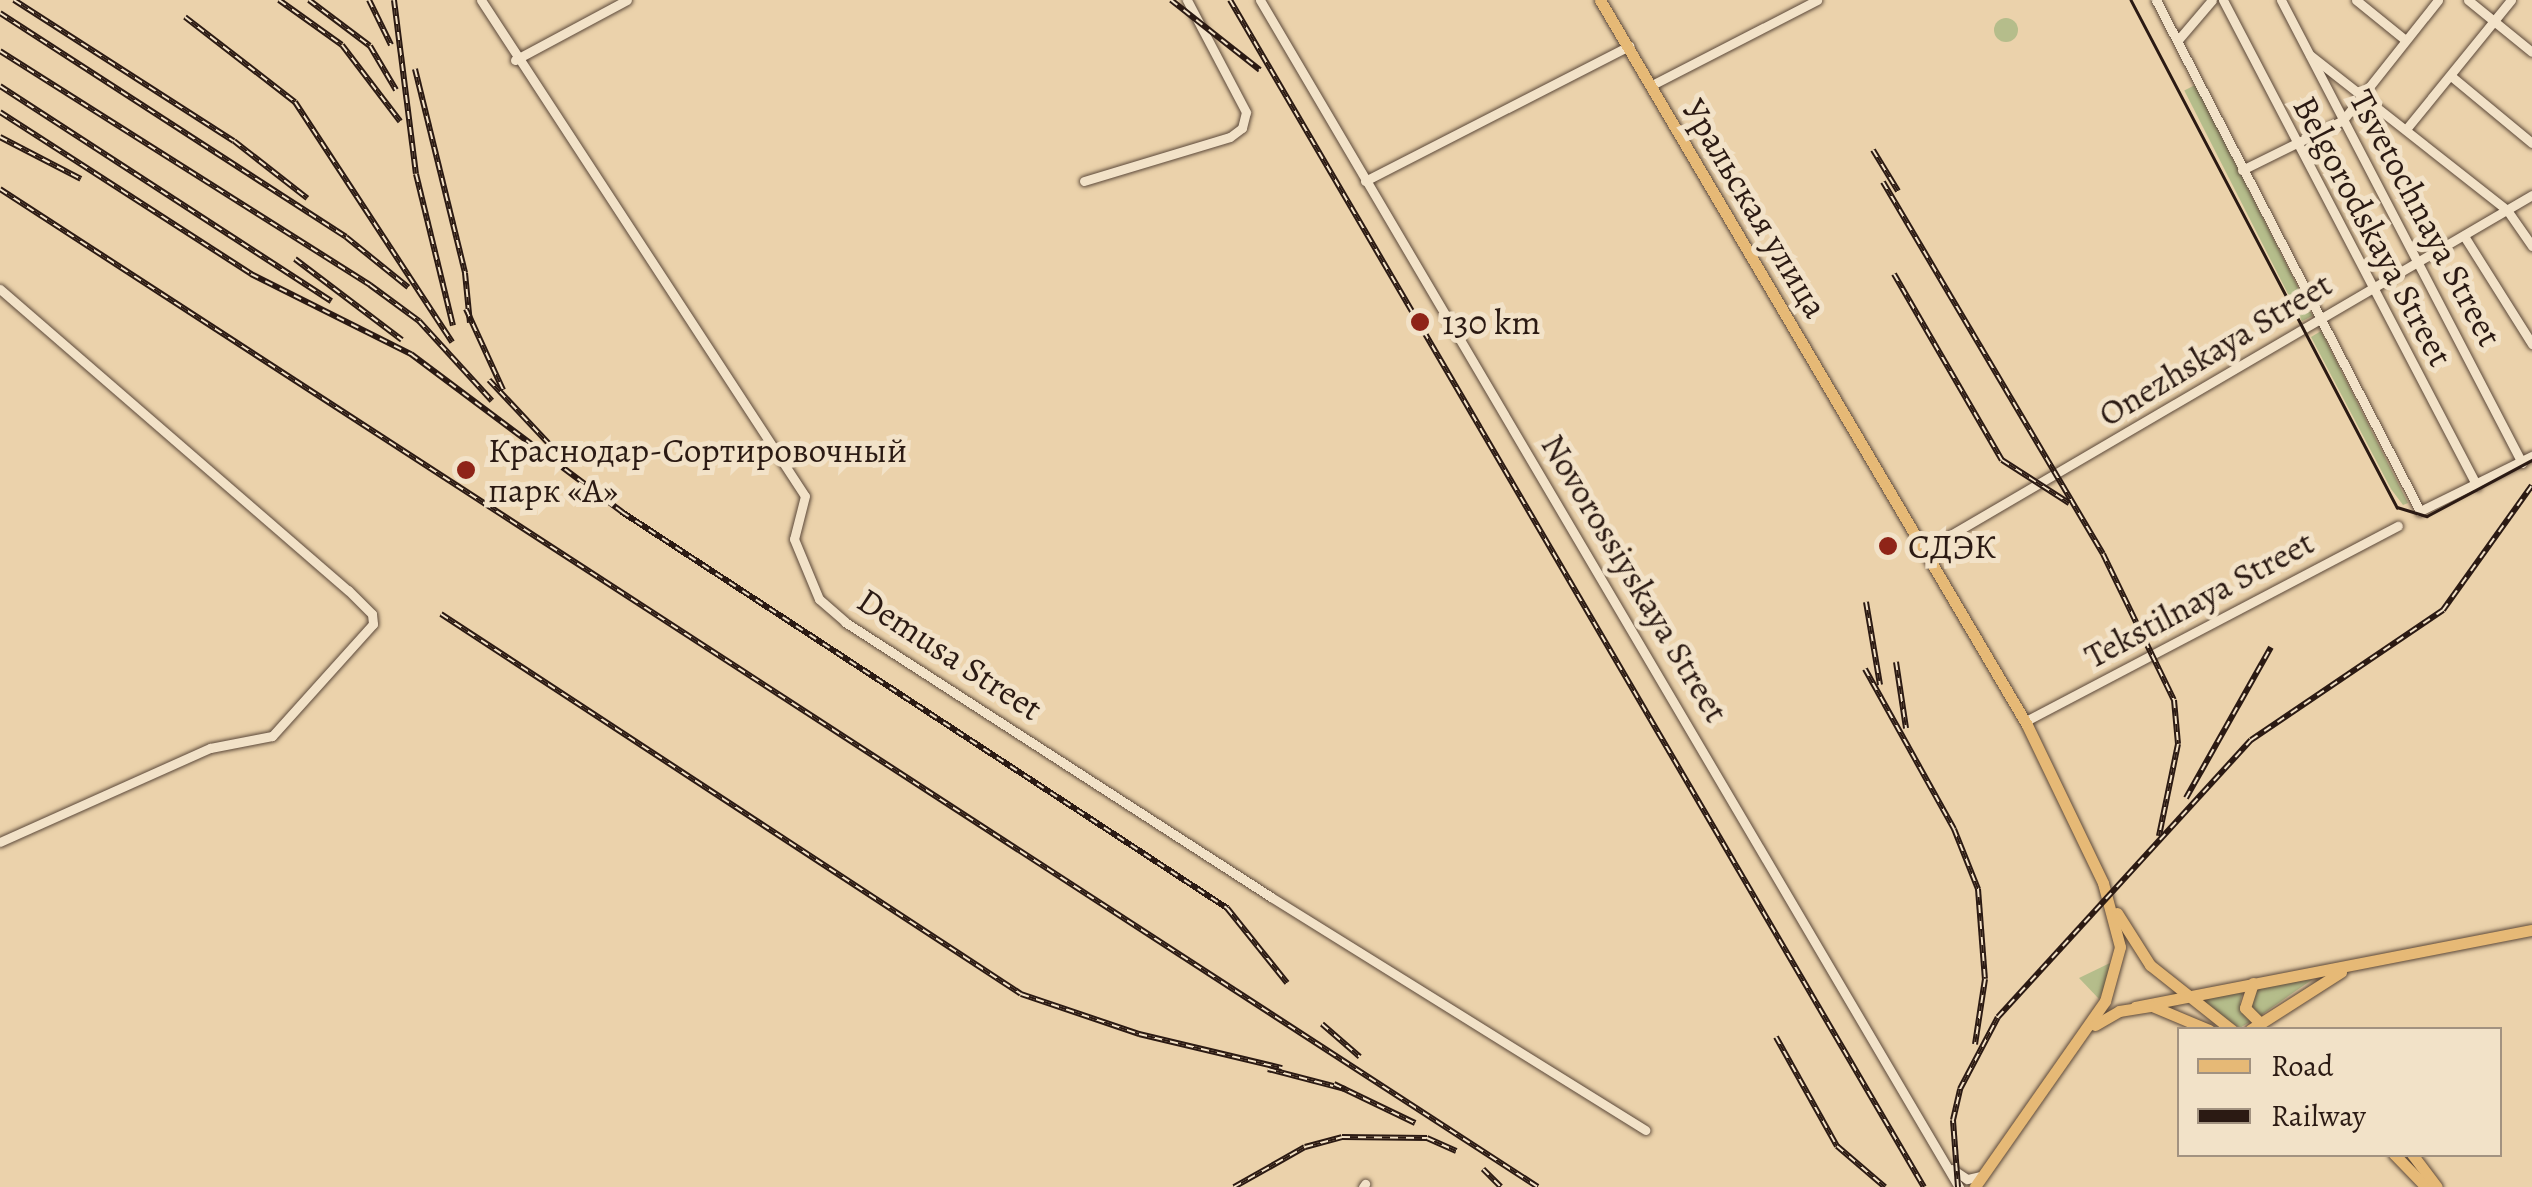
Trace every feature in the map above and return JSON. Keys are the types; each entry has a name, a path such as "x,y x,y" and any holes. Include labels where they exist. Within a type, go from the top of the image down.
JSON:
{"main road":[{"path":"1601,0 2026,721 2135,947 2181,996 2228,1027"},
{"path":"1977,1181 2095,1017 2120,955 2102,883 2084,840"},
{"path":"2080,1038 2109,1015 2135,1006 2532,934"},
{"path":"2120,955 2135,947"},
{"path":"2253,982 2244,1008 2254,1025 2343,969"},
{"path":"2135,1006 2170,1009 2203,1027"},
{"path":"2397,1157 2426,1187"},
{"path":"2409,1169 2410,1157"},
{"path":"2412,1157 2437,1187"}],"street":[{"name":"Demusa Street","path":"481,0 515,60 805,496 794,539 819,598 845,622 1256,887 1646,1130"},
{"path":"515,60 628,0"},
{"path":"1084,182 1242,128 1246,112 1187,0"},
{"name":"Novorossiyskaya Street","path":"1260,0 1959,1187"},
{"path":"1651,86 1818,0"},
{"path":"2156,0 2420,511 2532,456"},
{"path":"2178,40 2212,0"},
{"name":"Belgorodskaya Street","path":"2223,0 2476,486"},
{"name":"Tsvetochnaya Street","path":"2281,0 2522,462"},
{"path":"2356,0 2404,39"},
{"path":"2242,170 2343,120 2438,0"},
{"path":"2468,0 2532,52"},
{"path":"2407,128 2511,0"},
{"path":"1366,181 1628,47"},
{"path":"2308,53 2508,210 2532,246"},
{"path":"2451,76 2532,143"},
{"name":"Onezhskaya Street","path":"1926,549 2532,194"},
{"path":"2464,236 2532,344"},
{"path":"0,288 348,590 372,614 372,624 272,736 210,748 0,842"},
{"name":"Tekstilnaya Street","path":"2026,721 2398,526"},
{"path":"1940,1153 1959,1176 1977,1181"}],"green space":[{"path":"2006,18 2015,21 2015,39 2006,42 1997,39 1994,30 1997,21"},
{"path":"2195,85 2313,316 2302,321 2184,90"},
{"path":"2321,331 2408,503 2403,505 2391,489 2311,337"},
{"path":"2110,963 2108,979 2099,999 2079,978"},
{"path":"2313,979 2257,1018 2251,1014 2255,988"},
{"path":"2243,990 2240,1003 2251,1021 2238,1027 2192,999"}],"tram line":[{"path":"2131,0 2397,507 2427,516 2532,460"}],"railway":[{"path":"14,0 234,141 307,198"},
{"path":"279,0 342,45 400,121"},
{"path":"309,0 370,46 396,90"},
{"path":"369,0 391,45"},
{"path":"394,0 416,174 453,326"},
{"path":"1171,0 1260,70"},
{"path":"1230,0 1924,1187"},
{"path":"0,13 346,237 408,287"},
{"path":"185,17 295,102 452,342"},
{"path":"0,51 370,285 419,321 492,401"},
{"path":"415,69 465,273 470,323"},
{"path":"0,86 331,301"},
{"path":"0,112 251,274 411,354 622,512 1227,908 1287,983"},
{"path":"0,137 81,179"},
{"path":"1873,150 1898,191"},
{"path":"1883,182 2103,554 2174,700 2178,744 2159,836"},
{"path":"0,189 1538,1187"},
{"path":"295,259 402,340"},
{"path":"1894,274 2002,460 2069,503"},
{"path":"466,309 503,390"},
{"path":"489,380 564,460"},
{"path":"1958,1187 1953,1120 1960,1089 1998,1017 2251,740 2443,610 2532,485"},
{"path":"1866,602 1880,685"},
{"path":"441,614 1021,994 1139,1034 1282,1068"},
{"path":"2186,798 2271,647"},
{"path":"1896,662 1906,728"},
{"path":"1865,669 1954,829 1978,889 1985,979 1975,1044"},
{"path":"1322,1024 1360,1057"},
{"path":"1776,1037 1837,1146 1885,1187"},
{"path":"1268,1069 1345,1089"},
{"path":"1334,1084 1415,1123"},
{"path":"1234,1187 1305,1147 1342,1137 1427,1138 1456,1151"},
{"path":"1483,1169 1501,1187"}],"place":[{"name":"130 km","path":"1420,322"},
{"name":"Краснодар-Сортировочный парк «А»","path":"466,470"},
{"name":"СДЭК","path":"1888,546"}]}
